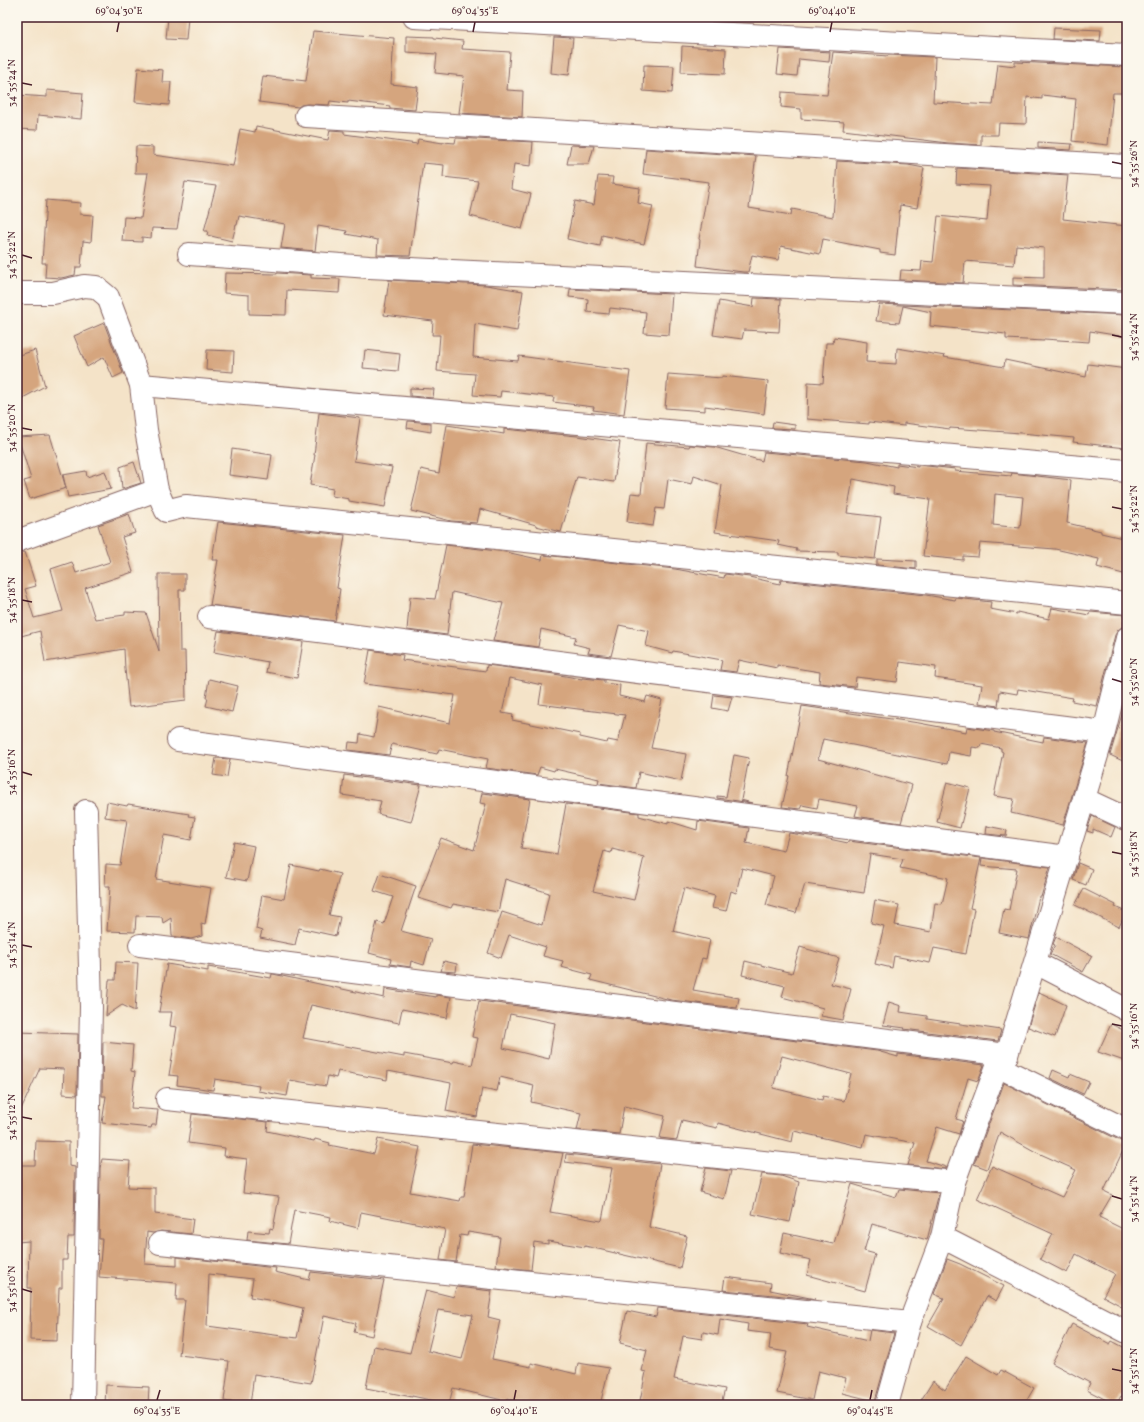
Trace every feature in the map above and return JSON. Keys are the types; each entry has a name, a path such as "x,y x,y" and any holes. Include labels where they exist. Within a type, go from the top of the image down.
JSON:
{"street":[{"path":"414,17 1127,55"},
{"path":"306,116 1127,166"},
{"path":"189,254 369,267 1127,303"},
{"path":"17,293 53,293 84,286 96,287 108,297 141,386 146,430 157,490 166,512 186,506 1127,603"},
{"path":"141,386 1127,471"},
{"path":"17,542 157,490"},
{"path":"209,617 1104,732"},
{"path":"887,1405 910,1322 942,1237 954,1182 1002,1061 1036,962 1104,732 1127,638"},
{"path":"178,740 1067,857"},
{"path":"1084,799 1127,819"},
{"path":"83,1405 91,1007 86,811"},
{"path":"140,945 1002,1061 1127,1130"},
{"path":"1036,962 1127,1010"},
{"path":"167,1099 954,1182"},
{"path":"942,1237 1127,1332"},
{"path":"160,1243 910,1322"}],"building":[{"path":"168,17 188,17 186,40 166,39"},
{"path":"1054,28 1101,30 1100,41 1053,39"},
{"path":"313,31 394,38 391,84 418,87 415,110 389,108 390,106 348,101 348,103 330,101 329,105 307,104 298,107 259,102 263,76 306,81"},
{"path":"406,36 434,37 463,41 462,49 510,52 507,90 523,91 522,117 459,113 464,76 435,73 437,54 406,52"},
{"path":"554,37 573,38 569,75 551,73"},
{"path":"682,46 726,49 725,74 681,72"},
{"path":"780,49 830,52 829,62 799,59 797,76 777,74"},
{"path":"833,52 888,56 935,57 933,102 993,105 998,64 1015,66 1015,62 1127,67 1127,93 1113,93 1108,145 1072,141 1076,99 1042,95 1042,99 1027,97 1026,124 999,123 998,135 981,135 981,145 948,143 843,130 844,122 801,119 801,109 781,107 782,92 827,95"},
{"path":"644,65 674,66 672,93 643,91"},
{"path":"138,68 163,70 162,82 171,82 169,105 135,102"},
{"path":"47,90 83,93 81,119 38,115 37,130 17,129 17,95 47,97"},
{"path":"256,126 328,140 330,130 344,131 344,134 417,144 418,139 443,143 455,143 456,138 533,142 531,166 514,164 511,189 531,194 522,229 470,216 478,181 443,177 444,165 423,163 410,256 377,255 378,240 346,234 347,231 318,226 315,251 281,248 285,224 239,216 232,241 207,235 208,231 204,231 216,186 185,182 177,229 152,228 151,238 142,237 142,242 122,241 124,217 141,218 148,173 135,173 136,146 153,147 153,155 233,166 240,129 255,132"},
{"path":"1038,142 1072,144 1071,150 1038,148"},
{"path":"571,145 594,146 589,164 567,164"},
{"path":"646,149 756,156 749,208 791,215 792,209 833,217 837,161 908,165 924,168 917,208 900,205 895,255 880,253 880,250 823,239 820,254 781,246 778,260 752,255 748,272 743,272 697,266 699,239 709,182 643,174"},
{"path":"957,168 1068,175 1063,219 1127,226 1127,290 1013,285 1013,277 1044,278 1044,248 1016,245 1014,265 965,261 963,283 900,280 901,270 921,271 922,261 933,262 938,216 987,221 990,186 956,184"},
{"path":"598,176 613,177 612,184 640,188 638,203 653,206 644,244 602,235 600,246 567,239 575,201 594,205"},
{"path":"46,200 81,203 80,214 93,215 91,242 83,241 81,267 76,267 75,275 61,278 45,277 46,263 42,263"},
{"path":"225,273 277,273 311,275 311,278 340,279 339,293 287,290 286,315 249,314 249,295 224,293"},
{"path":"389,280 486,285 523,291 517,331 475,324 473,357 518,361 519,356 630,371 624,414 593,410 594,407 553,402 554,397 501,391 500,397 473,395 475,374 437,371 440,335 432,335 433,321 384,315"},
{"path":"570,289 672,294 669,335 644,333 646,312 610,308 609,314 587,312 588,299 569,297"},
{"path":"754,298 781,299 779,332 744,330 742,339 713,335 719,301 753,307"},
{"path":"879,304 1127,315 1127,337 1090,331 1089,342 1044,339 1044,341 1006,339 1006,334 930,326 931,312 903,306 899,323 876,321"},
{"path":"104,323 123,373 113,378 104,357 87,367 74,336"},
{"path":"834,337 867,342 866,362 896,364 897,348 1004,367 1005,360 1086,377 1088,364 1127,369 1123,410 1127,410 1127,434 1125,448 1073,442 1074,438 1021,433 950,429 904,423 904,426 869,422 869,424 807,419 808,382 823,383 826,343 833,343"},
{"path":"35,350 45,386 17,401 17,356"},
{"path":"207,350 234,351 233,372 206,370"},
{"path":"365,350 400,354 398,371 363,368"},
{"path":"668,374 722,378 722,376 768,381 764,414 705,406 705,411 665,408"},
{"path":"410,388 434,389 433,398 410,396"},
{"path":"319,413 360,418 354,461 392,467 385,507 349,501 349,499 332,496 333,489 310,485 315,455"},
{"path":"408,421 431,423 431,432 407,428"},
{"path":"773,422 795,425 795,429 772,428"},
{"path":"447,425 504,434 504,429 620,442 614,482 577,477 561,532 480,509 477,523 451,521 411,511 421,469 439,473"},
{"path":"50,435 66,488 30,499 24,481 31,479 18,437"},
{"path":"646,443 689,447 690,445 714,447 762,461 764,452 867,461 897,467 897,464 918,467 918,465 955,469 955,471 1011,476 1012,473 1071,480 1067,523 1127,539 1127,575 1097,567 1099,559 1055,549 980,543 978,557 963,556 963,560 923,556 930,499 893,494 894,487 853,479 847,513 881,517 875,559 838,555 838,552 796,551 797,549 778,545 779,541 715,532 722,485 694,476 692,484 668,479 664,509 656,508 653,526 627,522 631,493 641,494","holes":["995,494 1023,497 1020,528 993,525"]},
{"path":"232,449 272,455 268,480 229,475"},
{"path":"134,462 141,483 122,489 120,467"},
{"path":"86,471 87,477 105,471 111,489 68,497 63,475"},
{"path":"129,514 135,533 122,537 133,572 85,588 95,619 125,615 125,612 146,613 159,651 158,574 185,574 185,590 179,590 180,651 185,651 186,700 129,707 124,649 45,662 40,631 17,637 17,553 25,552 36,586 25,589 34,618 63,611 51,569 72,562 76,573 110,562 98,525"},
{"path":"218,522 345,535 337,588 340,589 335,621 210,605 218,560 212,560"},
{"path":"446,545 506,552 542,560 543,555 675,569 724,578 725,574 749,577 780,584 781,580 926,595 955,600 956,598 991,602 990,609 1017,614 1017,612 1049,619 1052,608 1089,615 1090,612 1126,615 1123,626 1115,635 1097,706 1072,701 1073,698 1018,689 1017,694 1000,691 998,706 979,703 982,685 935,678 936,667 900,662 897,682 856,677 855,687 819,683 820,672 777,665 777,668 739,660 736,672 720,670 722,660 673,651 672,653 646,646 649,631 619,625 611,656 588,653 590,648 574,644 576,637 541,629 538,647 493,641 503,603 452,592 447,635 407,630 410,597 435,599"},
{"path":"877,559 916,561 916,569 877,565"},
{"path":"218,631 303,642 297,678 266,672 268,662 214,652"},
{"path":"370,650 403,655 402,660 486,671 487,665 582,679 604,680 604,683 620,685 619,696 645,702 647,696 662,700 651,748 686,754 681,781 639,772 636,788 598,783 599,779 540,767 537,775 486,768 488,759 439,749 437,754 392,744 389,755 348,750 349,742 359,743 360,734 374,737 379,707 450,723 455,695 364,684","holes":["510,678 542,685 539,704 625,715 618,742 608,740 607,743 580,737 580,734 512,720 513,715 502,713"]},
{"path":"209,679 238,686 232,712 206,706"},
{"path":"714,695 732,697 728,711 712,708"},
{"path":"1124,702 1127,703 1127,763 1110,755 1123,711"},
{"path":"802,706 919,723 966,732 967,727 994,731 1043,742 1044,737 1088,743 1063,825 1011,813 1014,799 994,796 1003,752 1001,751 1001,748 981,744 980,748 972,747 971,756 949,752 947,764 823,739 818,759 912,785 901,823 855,816 858,806 819,799 817,808 802,805 800,809 782,807"},
{"path":"734,755 749,758 741,800 752,803 717,798 717,796 726,797"},
{"path":"216,758 230,759 227,777 213,775"},
{"path":"344,775 421,785 411,822 378,814 381,801 342,795"},
{"path":"947,782 970,788 960,828 937,822"},
{"path":"482,793 530,799 521,848 557,854 566,804 639,813 639,816 668,824 668,821 697,830 698,821 749,828 746,843 784,851 789,833 848,843 848,841 981,858 970,908 974,909 966,954 934,948 930,963 894,956 892,968 875,964 884,926 871,923 875,900 899,905 895,925 931,932 935,903 942,904 948,878 900,868 903,859 870,854 864,893 805,884 796,913 766,905 774,876 742,868 736,893 731,891 726,911 712,908 715,896 684,888 673,931 710,940 706,959 702,958 693,990 739,998 737,1008 671,1000 590,980 592,975 561,967 563,961 543,956 546,947 509,935 501,958 488,953 502,912 542,925 549,893 505,879 498,912 453,904 451,908 418,898 441,838 474,850 486,804 480,803","holes":["612,849 644,857 634,900 593,891 604,851 611,853"]},
{"path":"107,802 189,814 188,816 195,817 191,840 164,835 156,879 211,888 205,924 201,923 202,936 191,939 172,936 171,918 163,923 162,917 136,916 135,932 107,931 110,886 105,886 106,864 120,865 127,820 105,817"},
{"path":"1092,816 1115,827 1111,837 1093,829 1093,833 1087,831"},
{"path":"987,826 1007,830 1006,836 986,834"},
{"path":"234,842 254,846 247,881 226,877"},
{"path":"982,858 1050,867 1041,897 1039,897 1029,939 999,933 1004,909 1009,910 1017,869 981,866"},
{"path":"1078,863 1092,869 1086,885 1073,880"},
{"path":"291,865 319,871 320,869 340,874 329,915 340,917 336,936 299,928 295,945 260,938 262,931 256,929 262,895 284,899"},
{"path":"380,874 416,886 401,931 431,939 424,965 411,961 410,967 390,964 391,959 369,953 377,922 384,924 393,897 374,891"},
{"path":"1084,889 1116,905 1115,907 1126,912 1119,927 1075,905"},
{"path":"1056,937 1092,956 1083,972 1050,954 1055,945 1053,944"},
{"path":"800,947 839,958 831,984 851,989 843,1020 821,1016 823,1008 782,997 785,986 742,975 745,961 792,973"},
{"path":"444,961 457,964 456,972 441,971"},
{"path":"116,962 138,963 135,1011 122,1005 106,1016 109,980 115,980"},
{"path":"167,964 208,971 208,967 271,978 273,974 384,998 385,989 436,997 436,995 451,997 447,1018 402,1009 399,1023 311,1005 303,1038 404,1057 404,1054 472,1065 478,1038 472,1037 479,1001 877,1051 898,1057 898,1054 984,1065 978,1081 968,1078 956,1119 963,1121 959,1134 937,1127 926,1161 946,1167 946,1169 908,1165 915,1143 866,1134 863,1147 794,1131 792,1142 718,1123 717,1128 682,1120 677,1140 660,1138 665,1116 624,1106 619,1134 577,1130 581,1113 531,1102 534,1085 500,1077 497,1091 482,1088 477,1117 446,1111 451,1083 388,1071 387,1080 338,1071 336,1078 328,1076 326,1086 290,1080 287,1096 258,1091 259,1086 215,1079 213,1090 177,1085 178,1076 169,1075 177,1027 170,1026 172,1012 159,1012","holes":["510,1014 555,1023 549,1059 503,1048","782,1056 851,1074 844,1101 823,1096 822,1100 773,1088"]},
{"path":"1039,992 1066,1005 1055,1037 1028,1027"},
{"path":"889,1002 901,1006 900,1012 927,1016 927,1019 1001,1030 998,1041 883,1025"},
{"path":"1111,1024 1127,1032 1127,1062 1098,1052"},
{"path":"17,1032 78,1034 77,1095 63,1094 64,1069 40,1068 17,1118"},
{"path":"103,1042 133,1045 131,1071 135,1072 131,1108 158,1110 156,1125 152,1125 151,1128 102,1123 106,1096 102,1096"},
{"path":"1053,1070 1069,1077 1070,1074 1089,1082 1083,1094 1050,1078"},
{"path":"1004,1083 1121,1141 1127,1142 1104,1191 1112,1195 1099,1217 1127,1231 1127,1309 1103,1296 1115,1274 1076,1254 1067,1273 1040,1259 1053,1234 977,1199 992,1166 1062,1197 1076,1170 1036,1152 1000,1132 987,1169 974,1164"},
{"path":"192,1114 268,1122 267,1131 314,1141 315,1139 330,1143 329,1145 374,1154 378,1139 420,1147 410,1192 460,1201 461,1197 464,1197 472,1144 563,1153 550,1212 601,1221 612,1168 565,1162 566,1154 660,1164 649,1227 687,1236 680,1268 585,1246 548,1241 548,1244 534,1242 531,1270 496,1266 500,1237 468,1232 467,1236 460,1235 456,1262 440,1260 445,1229 361,1212 358,1228 330,1221 331,1217 294,1210 288,1244 247,1240 248,1231 269,1233 270,1228 273,1229 279,1197 243,1193 247,1159 224,1156 225,1148 188,1143"},
{"path":"36,1141 69,1142 69,1166 75,1167 74,1237 68,1237 67,1260 62,1260 62,1288 59,1288 57,1341 30,1340 31,1288 28,1288 29,1241 17,1242 17,1165 35,1165"},
{"path":"102,1159 130,1161 128,1187 155,1188 155,1214 193,1219 191,1234 161,1231 153,1233 147,1232 145,1264 177,1266 177,1257 276,1268 275,1272 309,1280 311,1272 384,1280 372,1336 354,1332 356,1323 324,1316 311,1383 254,1374 250,1405 224,1401 229,1361 179,1355 185,1300 176,1300 177,1283 99,1277 102,1239 99,1239 100,1168","holes":["209,1274 253,1279 250,1297 303,1308 297,1338 207,1326"]},
{"path":"706,1168 731,1171 724,1199 700,1192"},
{"path":"762,1174 781,1176 799,1182 790,1222 752,1214"},
{"path":"852,1184 896,1197 899,1189 939,1193 927,1240 872,1224 864,1251 875,1254 865,1291 807,1275 811,1260 780,1253 784,1233 833,1244"},
{"path":"947,1259 1004,1286 996,1301 987,1296 961,1345 928,1326 944,1298 934,1294"},
{"path":"725,1277 771,1283 770,1290 815,1299 723,1290"},
{"path":"456,1287 492,1291 488,1317 500,1320 492,1359 531,1367 531,1363 576,1374 578,1363 609,1368 600,1405 535,1405 507,1399 506,1401 453,1388 449,1404 366,1388 374,1346 410,1353 426,1290 454,1297","holes":["438,1310 473,1315 462,1359 428,1351"]},
{"path":"658,1308 808,1324 807,1327 868,1341 870,1330 894,1333 875,1401 842,1393 846,1378 818,1371 812,1400 777,1393 787,1352 769,1349 771,1334 747,1331 748,1324 720,1319 718,1335 703,1332 702,1339 683,1336 674,1379 725,1389 721,1405 639,1405 646,1372 642,1371 647,1350 620,1343 627,1311 656,1317"},
{"path":"1072,1324 1110,1344 1112,1341 1127,1349 1127,1399 1121,1396 1116,1405 1087,1390 1090,1383 1052,1363"},
{"path":"966,1356 998,1375 1001,1370 1034,1388 1024,1405 918,1405 933,1381 945,1390"},
{"path":"106,1385 149,1387 148,1405 105,1405"}]}
